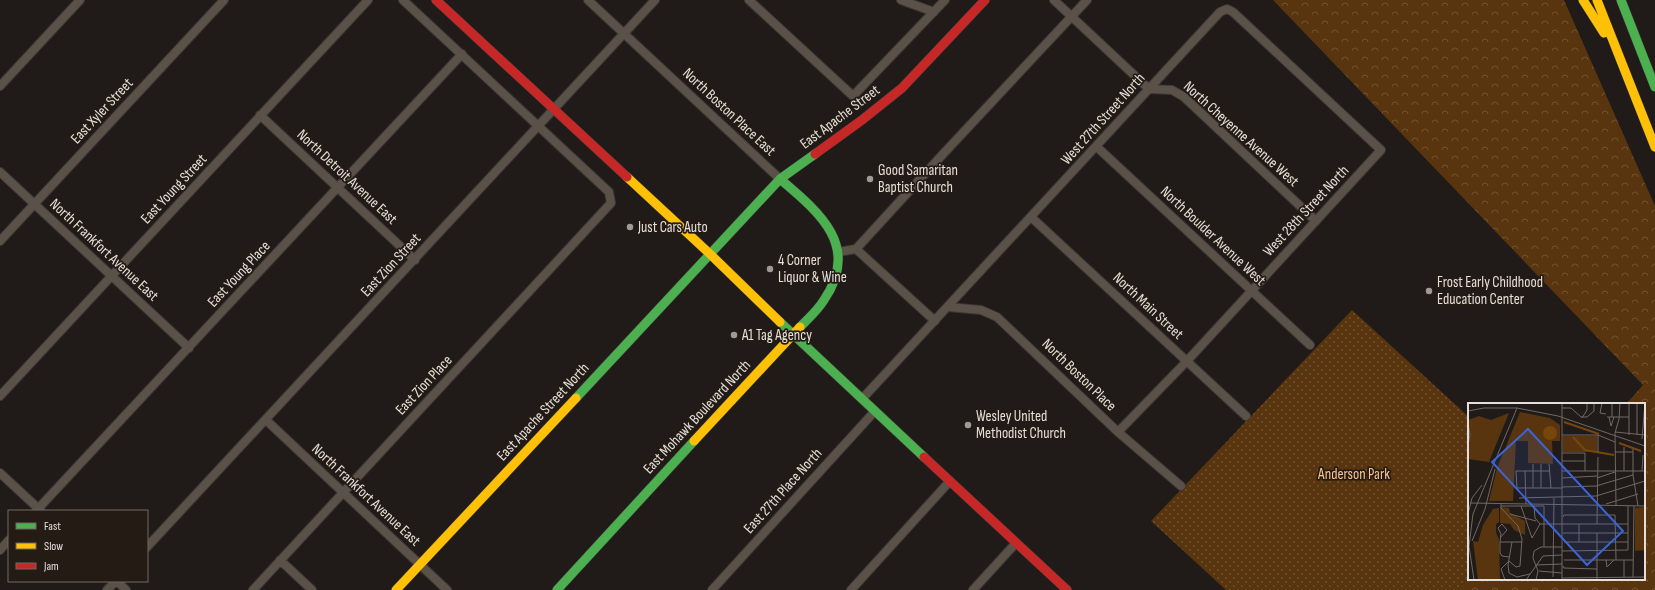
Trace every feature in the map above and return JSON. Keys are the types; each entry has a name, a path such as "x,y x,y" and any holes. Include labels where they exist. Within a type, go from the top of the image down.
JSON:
{"main road":[{"path":"436,0 710,254 862,399 1067,590"},
{"name":"East Apache Street","path":"710,254 780,179 862,120 902,88 985,0"},
{"path":"1582,0 1618,54"},
{"path":"1597,0 1655,147"},
{"path":"1621,0 1655,87"},
{"name":"North Boston Place East","path":"780,179 820,214 834,238 838,252"},
{"name":"East Mohawk Boulevard North","path":"557,590 824,301 837,272 838,252"},
{"name":"East Apache Street North","path":"396,590 710,254"}],"street":[{"path":"0,86 80,0"},
{"name":"East Xyler Street","path":"0,241 224,0"},
{"name":"East Young Street","path":"0,396 368,0"},
{"path":"403,0 538,126"},
{"name":"North Boston Place East","path":"588,0 780,179"},
{"name":"East Zion Street","path":"148,546 655,0"},
{"name":"East Apache Street","path":"749,0 853,96 945,0"},
{"path":"901,0 934,12"},
{"path":"1054,0 1149,89"},
{"path":"838,252 856,249 1088,0"},
{"name":"West 27th Street North","path":"862,399 1097,147 1220,12 1227,9 1233,12 1382,150"},
{"name":"East Young Place","path":"38,510 462,54"},
{"name":"North Cheyenne Avenue West","path":"1149,89 1172,90 1184,97 1316,221"},
{"name":"North Detroit Avenue East","path":"260,115 415,260"},
{"name":"East Zion Place","path":"252,590 610,206 611,197 609,192 538,126"},
{"name":"North Boulder Avenue West","path":"1097,147 1310,345"},
{"name":"West 28th Street North","path":"1118,432 1187,361 1382,150"},
{"name":"North Frankfort Avenue East","path":"0,172 189,348"},
{"name":"North Main Street","path":"1031,217 1246,416"},
{"path":"856,249 935,321"},
{"name":"North Boston Place","path":"948,306 981,310 997,317 1118,432 1181,486"},
{"name":"East 27th Place North","path":"712,590 875,411"},
{"name":"North Frankfort Avenue East","path":"266,420 447,590"},
{"path":"0,473 38,510"},
{"path":"850,590 950,481"},
{"path":"0,550 8,541"},
{"path":"972,590 1016,543"},
{"path":"280,560 312,590"},
{"path":"107,590 115,582"},
{"path":"117,582 126,590"}],"green space":[{"path":"1273,0 1564,0 1655,206 1655,590 1457,590 1468,577 1468,580 1645,580 1645,403 1627,403 1643,385"},
{"name":"Anderson Park","path":"1352,310 1468,416 1468,577 1457,590 1226,590 1151,521"}],"traffic: fast":[{"path":"1621,0 1655,87"},
{"path":"576,398 780,179 815,154"},
{"path":"780,179 809,204 821,218 837,247 838,263 834,281 822,304 800,327"},
{"path":"780,322 924,457"},
{"path":"557,590 694,441"}],"traffic: slow":[{"path":"1583,0 1604,33"},
{"path":"1597,0 1655,147"},
{"path":"627,177 710,254 780,322"},
{"path":"694,441 800,327"},
{"path":"396,590 576,398"}],"traffic: jam":[{"path":"436,0 627,177"},
{"path":"815,154 862,120 902,88 985,0"},
{"path":"924,457 1067,590"}],"place":[{"name":"Good Samaritan Baptist Church","path":"870,179"},
{"name":"Just Cars Auto","path":"630,227"},
{"name":"4 Corner Liquor & Wine","path":"770,269"},
{"name":"Frost Early Childhood Education Center","path":"1429,291"},
{"name":"A1 Tag Agency","path":"734,335"},
{"name":"Wesley United Methodist Church","path":"968,425"}]}
